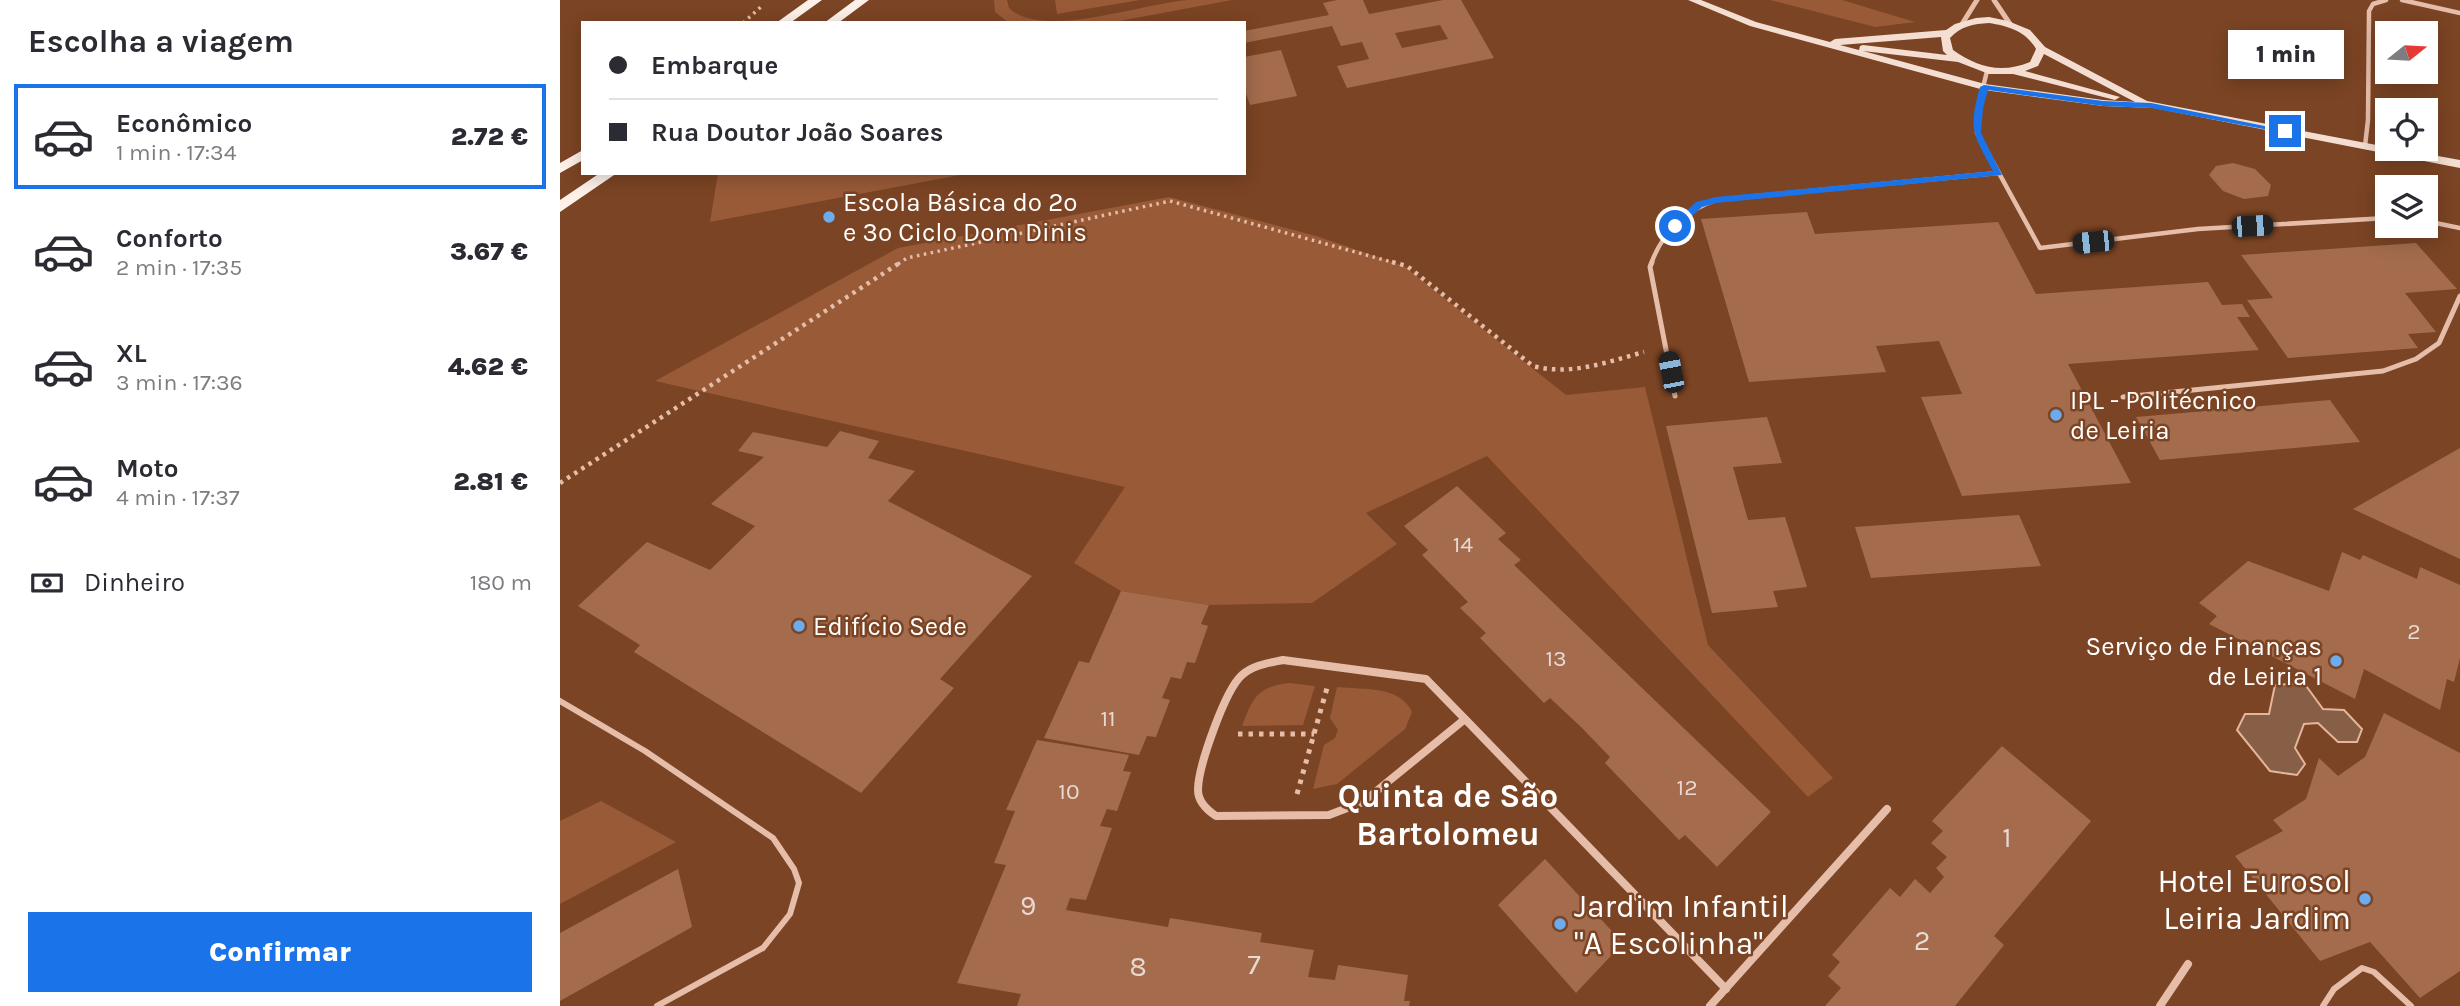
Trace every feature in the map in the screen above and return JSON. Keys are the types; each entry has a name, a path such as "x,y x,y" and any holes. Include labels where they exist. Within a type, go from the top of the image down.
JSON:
{"main road":[{"path":"785,21 816,0"},
{"path":"833,21 863,0"},
{"path":"1693,0 1753,24 1825,42 1888,63 1984,87 2103,103 2151,106"},
{"path":"1825,42 1949,33 1962,24 1989,20 2010,24 2031,35 2041,49 2151,106"},
{"path":"1949,33 1945,44 1948,51 1987,71 2014,71 2151,106 2460,164"},
{"path":"1825,42 1959,59"},
{"path":"2014,71 2034,64 2041,49"},
{"path":"560,169 581,155"},
{"path":"560,207 607,175"}],"street":[{"path":"1962,24 1977,0"},
{"path":"1994,0 2010,24"},
{"path":"1465,719 1363,802 1329,815 1216,816 1205,809 1198,790 1225,700 1242,675 1263,664 1283,660 1426,679 1465,719 1726,989"},
{"path":"1710,1006 1887,809"},
{"path":"2160,1006 2188,964"}],"lane":[{"path":"2365,146 2368,120 2369,11 2373,4 2386,0"},
{"path":"2402,0 2460,13"},
{"path":"1987,71 1978,108 1977,133 2040,248 2197,229 2375,219"},
{"path":"1675,396 1650,267 1654,253 1664,240 1687,213 1699,204 1998,173"},
{"path":"2438,224 2460,229"},
{"path":"2123,397 2383,371 2416,359 2439,343 2460,296"},
{"path":"560,701 645,751 773,838 794,869 799,883 790,914 778,933 763,947 657,1006"},
{"path":"2323,1006 2326,998 2339,985 2362,968 2374,972 2411,1006"}],"path":[{"path":"745,21 768,0"},
{"path":"560,483 907,258 1170,201 1407,266 1533,366 1545,370 1564,370 1666,347"},
{"path":"1290,816 1333,667"},
{"path":"1214,734 1314,734"}],"shaded area":[{"path":"994,0 1007,0 1009,8 1025,17 1045,21 1006,21 995,12"},
{"path":"1055,0 1140,0 1057,14"},
{"path":"1188,0 1232,0 1120,21 1045,21 1095,17"},
{"path":"1770,0 1842,0 1915,22 1875,27"},
{"path":"718,175 960,175 710,222"},
{"path":"1169,197 1316,236 1404,266 1566,395 1645,387 1708,645 1833,778 1808,797 1487,456 1366,513 1397,544 1312,603 1209,605 1121,591 1074,563 1125,487 655,381 898,248"},
{"path":"1289,683 1315,686 1303,725 1242,726 1258,695 1270,687"},
{"path":"2304,683 2323,709 2344,710 2362,729 2357,742 2338,742 2318,723 2304,724 2295,748 2305,764 2297,775 2270,771 2237,730 2245,714 2269,714 2275,685"},
{"path":"1337,687 1390,693 1406,703 1412,712 1405,729 1337,784 1313,789 1324,745 1335,738 1338,730 1330,718"},
{"path":"601,801 676,842 560,904 560,821"}],"building":[{"path":"1337,0 1363,0 1369,14 1443,0 1461,0 1494,58 1347,88 1337,66 1369,59 1362,42 1341,46 1332,26 1246,43 1246,31 1329,15 1323,3","holes":["1440,25 1448,39 1402,48 1395,33"]},
{"path":"1281,50 1297,96 1250,105 1246,94 1246,57"},
{"path":"2233,163 2255,169 2271,185 2268,196 2244,199 2223,191 2209,175 2216,166"},
{"path":"1807,212 1815,234 1998,222 2036,294 2208,282 2222,305 2242,304 2250,317 2237,317 2259,350 2068,364 2131,483 1962,496 1921,397 1962,394 1939,341 1876,346 1886,372 1749,382 1701,219"},
{"path":"2416,243 2457,289 2405,293 2436,332 2408,334 2418,348 2288,358 2247,300 2273,298 2241,255"},
{"path":"2330,400 2360,442 2160,460 2136,417"},
{"path":"1767,417 1782,463 1733,467 1748,520 1785,517 1807,587 1773,591 1778,607 1712,613 1666,426"},
{"name":"Edifício Sede","path":"840,431 879,441 868,458 915,471 888,501 1032,576 940,679 954,688 861,793 634,652 640,645 578,606 647,542 710,570 755,526 711,504 764,457 738,451 753,432 827,447"},
{"path":"2460,448 2460,559 2353,509"},
{"path":"1457,486 1506,533 1498,539 1521,560 1514,565 1771,812 1717,867 1685,835 1679,840 1605,763 1610,757 1581,727 1550,698 1544,703 1480,638 1486,633 1460,608 1468,602 1422,555 1428,550 1404,526"},
{"path":"2019,515 2041,566 1871,578 1855,527"},
{"path":"2342,552 2360,560 2363,555 2417,579 2420,567 2460,585 2460,658 2454,682 2447,679 2440,710 2364,669 2355,699 2209,624 2217,616 2199,603 2248,561 2329,591"},
{"path":"1121,591 1209,605 1201,624 1208,626 1195,663 1187,662 1181,679 1171,677 1162,698 1170,700 1156,737 1147,736 1139,755 1044,738 1079,661 1089,663"},
{"name":"Hotel Eurosol Leiria Jardim","path":"2384,713 2460,753 2460,971 2420,998 2370,942 2320,961 2235,856 2283,831 2273,820 2306,799 2319,758 2338,776 2365,757"},
{"path":"1037,740 1129,755 1123,771 1131,772 1117,811 1107,809 1100,826 1112,828 1086,900 1070,898 1066,910 1168,927 1170,918 1262,933 1260,942 1314,950 1308,977 1335,980 1338,965 1408,975 1404,1001 1410,1001 1409,1006 1017,1006 1021,994 957,983 1006,865 994,863 1015,811 1006,810"},
{"path":"2002,746 2091,821 1994,936 2004,945 1955,1006 1825,1006 1841,988 1828,976 1840,962 1832,955 1890,888 1900,897 1915,879 1930,893 1944,877 1936,868 1947,857 1931,843 1943,831 1932,821"},
{"name":"Jardim Infantil \"A Escolinha\"","path":"1545,859 1623,943 1576,993 1498,905"},
{"path":"678,869 692,927 560,1001 560,933"}],"place":[{"name":"Escola Básica do 2º e 3º Ciclo Dom Dinis","path":"829,217"},
{"name":"IPL - Politécnico de Leiria","path":"2056,415"},
{"name":"Edifício Sede","path":"799,626"},
{"name":"Serviço de Finanças de Leiria 1","path":"2336,661"},
{"name":"Hotel Eurosol Leiria Jardim","path":"2365,899"},
{"name":"Jardim Infantil \"A Escolinha\"","path":"1560,924"}],"district":[{"name":"Quinta de São Bartolomeu","path":"1448,814"}],"route":[{"path":"1675,226 1699,204 1716,200 1998,173 1977,133 1978,108 1984,87 2103,103 2151,106 2285,131"}]}
